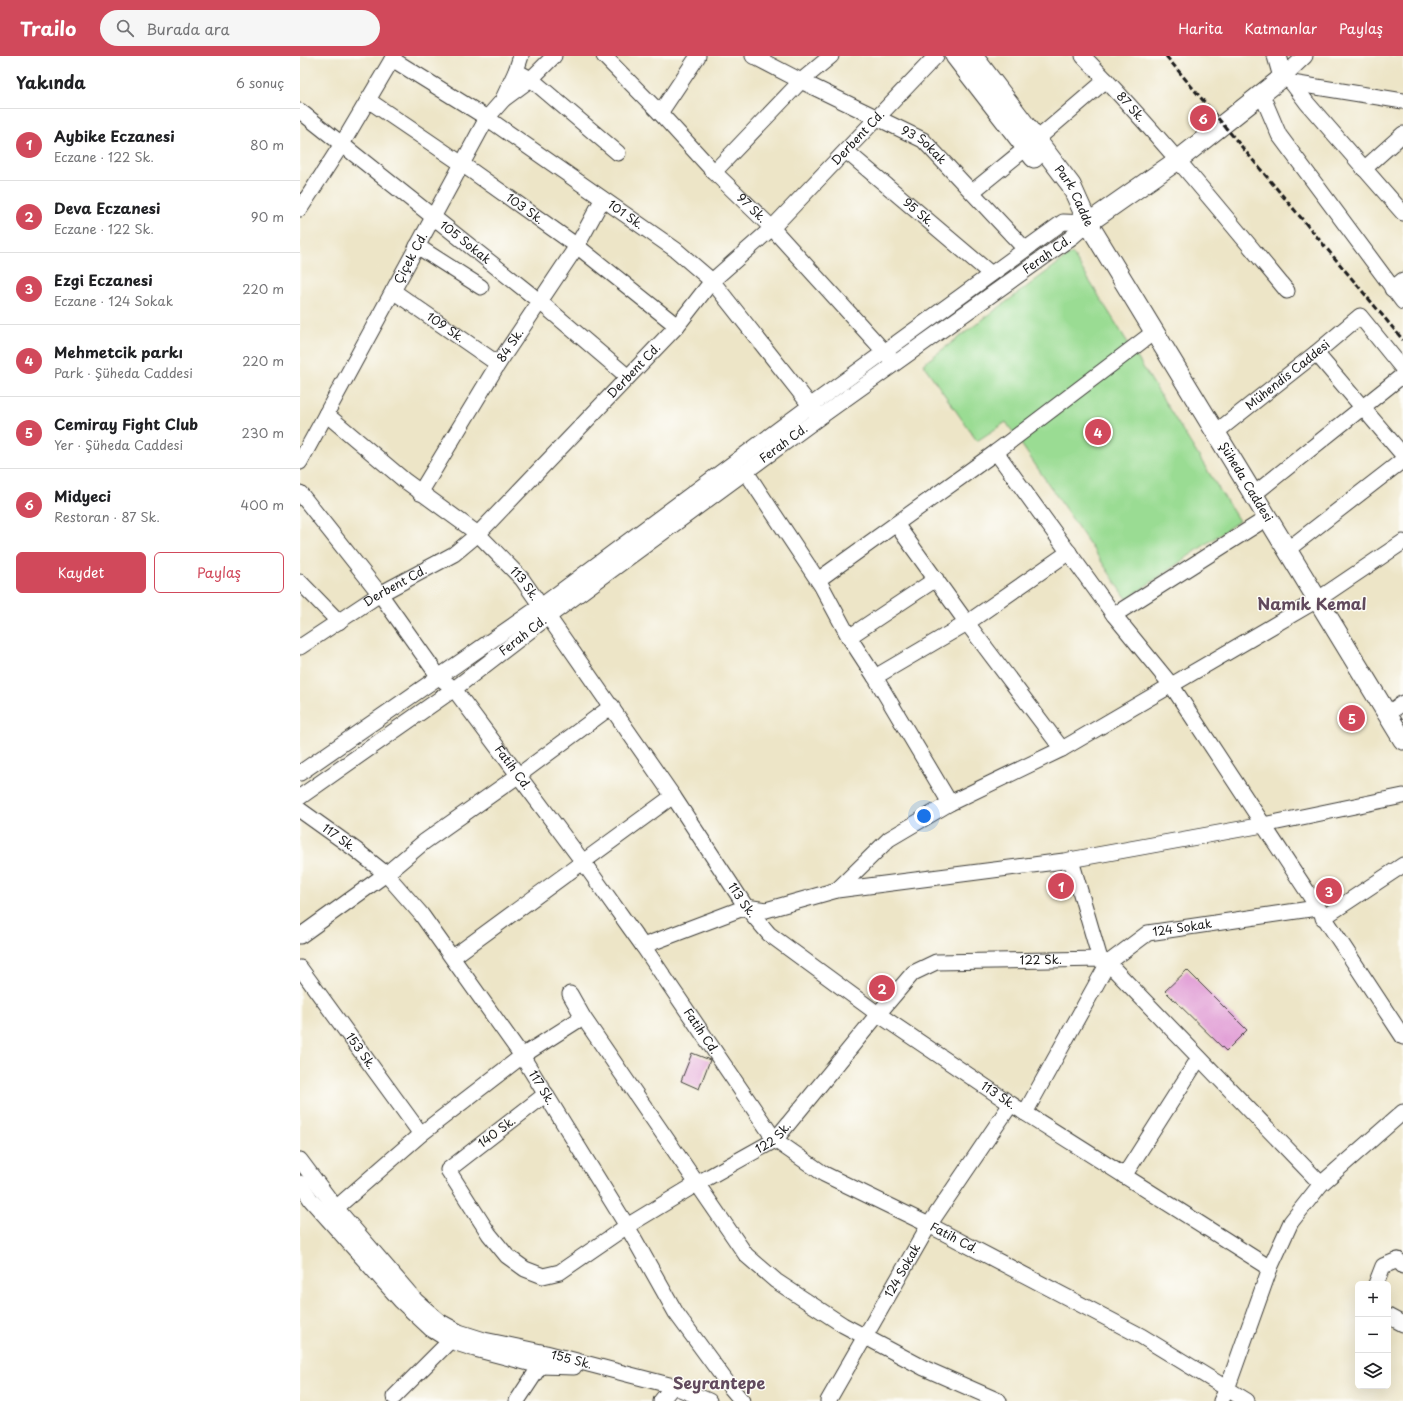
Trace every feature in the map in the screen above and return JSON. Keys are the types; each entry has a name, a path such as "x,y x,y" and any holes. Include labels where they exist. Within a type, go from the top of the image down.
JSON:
{"main road":[{"name":"Park Cadde","path":"955,56 1031,144"},
{"path":"1088,224 1178,160 1262,95 1287,80 1277,56"},
{"name":"Park Cadde","path":"981,59 1061,193 1088,224"},
{"name":"Şüheda Caddesi","path":"1088,224 1403,740"}],"street":[{"name":"Çiçek Cd.","path":"300,462 487,118 502,101 516,71 521,56"},
{"path":"502,101 531,79 554,56"},
{"name":"97 Sk.","path":"604,56 660,113 714,172 772,228 895,363"},
{"path":"660,113 698,56"},
{"name":"93 Sokak","path":"753,56 923,140 1026,249"},
{"path":"714,172 801,81 831,56"},
{"name":"Derbent Cd.","path":"300,647 380,594 454,554 478,534 677,326 712,281 772,228 936,56"},
{"name":"87 Sk.","path":"1083,56 1178,160 1288,291"},
{"path":"1287,80 1305,56"},
{"path":"300,208 342,144 393,57"},
{"name":"101 Sk.","path":"393,57 487,118 602,200 676,250 712,281 815,411"},
{"path":"516,71 531,79 618,153"},
{"path":"972,192 1106,80"},
{"path":"1287,80 1403,101"},
{"path":"1287,80 1402,209"},
{"path":"1262,95 1279,135 1398,284 1403,302"},
{"name":"103 Sk.","path":"368,100 462,164 577,246 677,326"},
{"name":"105 Sokak","path":"300,111 538,302 628,377"},
{"path":"1364,168 1403,134"},
{"name":"95 Sk.","path":"846,151 990,274"},
{"name":"84 Sk.","path":"420,493 498,364 538,302 577,246 602,200"},
{"name":"Ferah Cd.","path":"300,773 439,677 545,611 746,472 884,352 1063,222 1088,224"},
{"name":"Ferah Cd.","path":"300,797 454,689 545,611 815,411 895,363 1088,224"},
{"path":"417,246 481,287"},
{"name":"109 Sk.","path":"393,291 498,364"},
{"name":"Mühendis Caddesi","path":"1215,433 1316,354 1360,316 1403,369"},
{"path":"818,580 996,452 1154,332"},
{"path":"1316,354 1403,455"},
{"path":"1253,495 1403,376"},
{"name":"113 Sk.","path":"326,414 420,493 478,534 522,579 612,706 746,907 769,934 878,1014 1025,1113 1270,1268"},
{"path":"996,452 1114,615 1172,686 1403,1037"},
{"path":"1287,550 1403,460"},
{"path":"746,472 818,580 849,637 875,677 950,803"},
{"name":"Fatih Cd.","path":"300,493 380,594 439,677 454,689 583,862 643,946 775,1140 824,1174 930,1225 1141,1336 1224,1395 1247,1401"},
{"path":"1114,615 1267,518"},
{"path":"896,524 967,623 1062,749"},
{"path":"837,890 889,839 950,803 1062,749 1172,686 1318,600 1403,542"},
{"path":"875,677 967,623 1069,552"},
{"path":"849,637 936,579"},
{"path":"300,582 339,622"},
{"path":"1387,714 1403,704"},
{"path":"300,936 386,874 424,842 519,775 612,706"},
{"path":"453,958 673,796"},
{"path":"643,946 746,907 766,910 837,890 1071,860 1263,825 1403,796"},
{"name":"117 Sk.","path":"300,810 356,850 386,874 421,914 522,1056 627,1226 676,1312 742,1401"},
{"path":"1071,860 1104,961 1320,1184"},
{"path":"1320,913 1403,865"},
{"name":"124 Sokak","path":"1025,1113 1104,961 1148,933 1320,913"},
{"name":"122 Sk.","path":"448,1170 489,1234 507,1256 525,1269 543,1276 560,1272 627,1226 698,1183 775,1140 913,973 936,962 1104,961"},
{"name":"153 Sk.","path":"300,968 421,1134"},
{"path":"570,994 583,1017 746,1255 776,1281 843,1325 924,1368 999,1401"},
{"path":"336,1208 421,1134 522,1056 583,1017"},
{"path":"1124,1176 1199,1058"},
{"name":"140 Sk.","path":"448,1170 546,1094"},
{"name":"124 Sokak","path":"828,1401 930,1225 1012,1104"},
{"path":"1224,1395 1270,1268 1291,1222 1320,1184 1403,1112"},
{"name":"155 Sk.","path":"300,1160 336,1208 416,1301 439,1321 460,1332 484,1340 546,1353 599,1367"},
{"name":"155 Sk.","path":"300,1183 311,1200 401,1301 431,1329 450,1341 540,1366 599,1367"},
{"path":"1377,1281 1383,1266 1398,1260 1403,1266"},
{"path":"1390,1317 1403,1324"},
{"path":"394,1397 450,1341"},
{"path":"517,1401 540,1366"},
{"path":"599,1367 673,1386 709,1401"},
{"path":"661,1401 673,1386"}],"green space":[{"path":"1072,253 1239,521 1127,599 1006,422 977,441 923,364"}],"building":[{"path":"1353,705 1363,721 1350,728 1340,714"},
{"path":"1187,970 1247,1030 1226,1051 1165,991"},
{"path":"692,1053 710,1060 699,1089 681,1081"}],"railway":[{"path":"1166,56 1403,340"}],"place":[{"name":"Midyeci","path":"1203,118"},
{"name":"Mehmetcik parkı","path":"1098,432"},
{"name":"Cemiray Fight Club","path":"1352,718"},
{"name":"Aybike Eczanesi","path":"1061,886"},
{"name":"Ezgi Eczanesi","path":"1329,891"},
{"name":"Deva Eczanesi","path":"882,988"}],"district":[{"name":"Namık Kemal","path":"1312,604"},
{"name":"Seyrantepe","path":"719,1383"}]}
